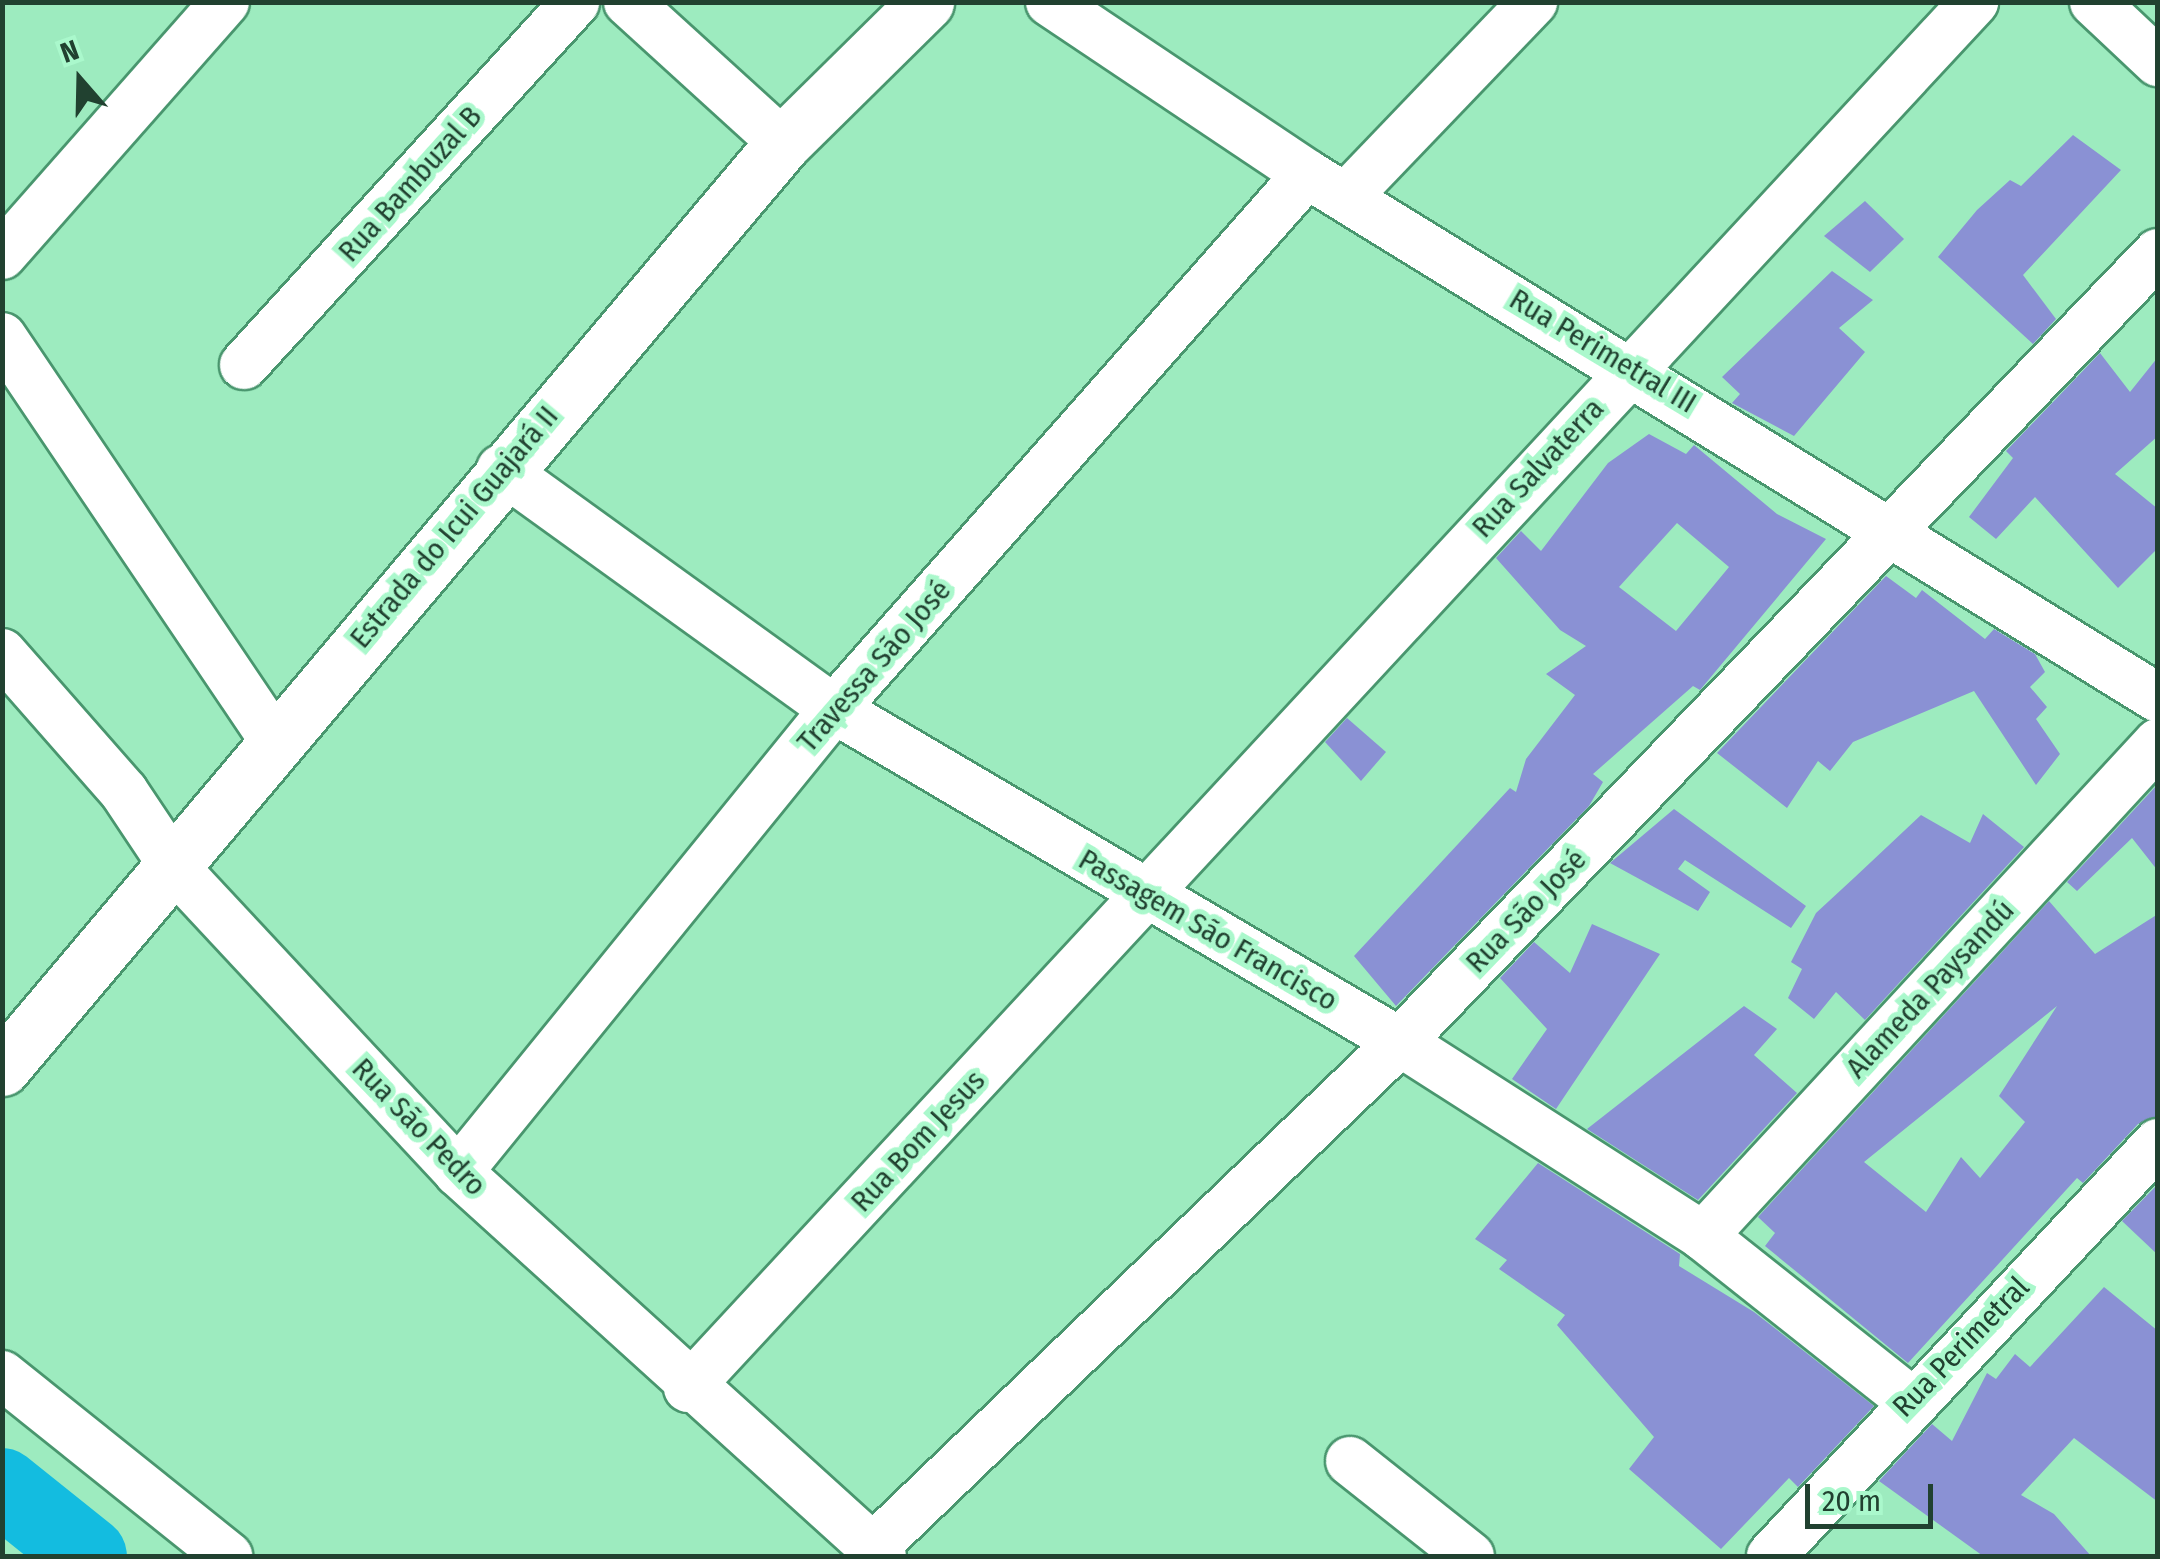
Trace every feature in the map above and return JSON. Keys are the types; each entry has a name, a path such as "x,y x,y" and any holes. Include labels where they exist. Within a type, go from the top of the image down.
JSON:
{"main road":[{"name":"Estrada do Icui Guajará II","path":"10,1043 174,867 501,469 783,142 926,2"}],"street":[{"path":"2,255 224,2"},
{"name":"Rua Bambuzal B","path":"244,365 575,2"},
{"path":"628,2 783,142"},
{"path":"1347,196 1532,2"},
{"name":"Rua Salvaterra","path":"1148,894 1631,367 1974,2"},
{"path":"2094,2 2158,62"},
{"name":"Rua Perimetral III","path":"1062,5 1306,174 1631,367 2158,698"},
{"name":"Travessa São José","path":"458,1172 834,709 1306,174"},
{"name":"Rua São José","path":"877,1552 1400,1042 2158,253"},
{"path":"2,337 275,741"},
{"name":"Passagem São Francisco","path":"501,469 834,709 1400,1042 1703,1236 1910,1399"},
{"name":"Rua São Pedro","path":"2,653 124,792 174,867 458,1172 688,1388 877,1552"},
{"name":"Alameda Paysandú","path":"1703,1236 2158,742"},
{"name":"Rua Bom Jesus","path":"688,1388 1148,894"},
{"name":"Rua Perimetral","path":"1771,1556 1910,1399 2158,1143"},
{"path":"2,1375 228,1556"},
{"path":"1350,1461 1470,1556"}],"building":[{"path":"2073,135 2121,170 2023,275 2056,319 2033,344 1938,257 1977,210 2010,180 2021,186"},
{"path":"1865,201 1904,239 1870,272 1824,236"},
{"path":"1832,271 1873,300 1839,328 1865,352 1794,436 1732,403 1740,394 1722,377"},
{"path":"2100,353 2130,392 2158,357 2158,436 2115,474 2158,509 2158,548 2118,588 2035,497 1996,539 1969,517 2013,458 2006,451"},
{"path":"1649,434 1686,454 1694,445 1777,514 1826,539 1700,690 1693,686 1593,774 1603,782 1589,806 1396,1006 1354,956 1510,788 1516,792 1526,759 1575,695 1546,674 1586,646 1560,630 1496,558 1521,531 1541,551 1608,463","holes":["1677,523 1729,567 1676,631 1619,587"]},
{"path":"1886,576 1916,598 1922,590 1985,639 1994,629 2035,654 2045,672 2030,687 2047,707 2036,719 2060,754 2036,785 1974,691 1853,742 1830,771 1818,761 1787,808 1717,753"},
{"path":"1347,718 1386,752 1361,781 1325,742"},
{"path":"2158,784 2158,871 2132,838 2077,891 2067,882"},
{"path":"1674,809 1806,906 1791,928 1685,860 1678,869 1710,892 1698,911 1610,863"},
{"path":"1983,814 2024,847 1865,1020 1836,992 1814,1019 1788,998 1802,969 1791,962 1816,913 1921,815 1970,843"},
{"path":"2049,901 2095,954 2158,914 2158,1116 2138,1124 2083,1183 2077,1178 1908,1363 1765,1246 1775,1233 1758,1217","holes":["2057,1006 1999,1096 2025,1122 1980,1178 1961,1157 1926,1212 1864,1162"]},
{"path":"1592,924 1660,954 1556,1109 1512,1079 1547,1029 1500,978 1534,942 1570,973"},
{"path":"1744,1006 1777,1029 1754,1055 1797,1093 1698,1200 1587,1129"},
{"path":"1538,1163 1680,1254 1679,1266 1754,1312 1874,1406 1798,1487 1789,1478 1721,1549 1629,1469 1654,1437 1557,1325 1565,1315 1499,1269 1507,1260 1475,1239"},
{"path":"2158,1184 2158,1255 2122,1221"},
{"path":"2104,1287 2158,1331 2158,1502 2074,1438 2021,1495 2054,1514 2091,1556 1983,1556 1879,1481 1932,1424 1952,1441 1987,1373 1996,1379 2015,1354 2030,1367"}],"waterway":[{"path":"2,1487 88,1556"}]}
